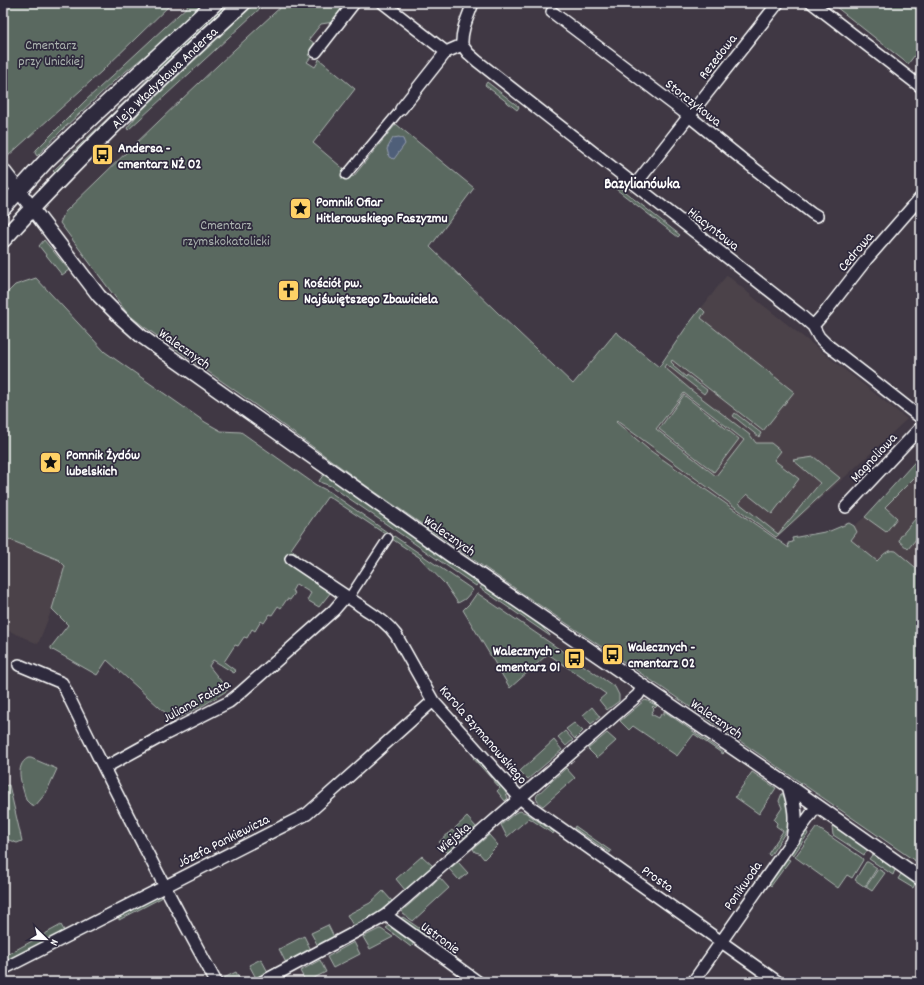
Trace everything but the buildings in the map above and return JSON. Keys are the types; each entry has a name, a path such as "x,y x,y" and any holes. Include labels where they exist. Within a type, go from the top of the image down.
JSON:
{"main road":[{"name":"Aleja Władysława Andersa","path":"3,208 48,160 94,115 215,3"},
{"name":"Aleja Władysława Andersa","path":"3,240 98,140 243,3"}],"street":[{"path":"316,52 354,3"},
{"path":"382,3 446,52"},
{"path":"346,175 446,52 462,45 461,37 473,3"},
{"name":"Rezedowa","path":"635,185 778,3"},
{"path":"812,3 921,87"},
{"name":"Storczykowa","path":"552,12 688,116 742,160 817,216"},
{"name":"Hiacyntowa","path":"462,45 477,61 765,286 813,326 825,344 921,418"},
{"name":"Walecznych","path":"3,170 99,296 137,332 402,521 921,879"},
{"name":"Cedrowa","path":"813,326 866,260 921,198"},
{"name":"Magnoliowa","path":"846,507 921,427"},
{"path":"349,595 388,538"},
{"name":"Karola Szymanowskiego","path":"291,559 349,595 390,626 433,701 520,798"},
{"name":"Juliana Fałata","path":"104,768 229,702 240,694 349,595"},
{"path":"19,665 62,683 164,887 216,982"},
{"name":"Wiejska","path":"262,982 386,915 638,695 642,686"},
{"name":"Józefa Pankiewicza","path":"3,969 307,814 433,701"},
{"path":"788,786 795,811 793,839"},
{"name":"Prosta","path":"520,798 778,982"},
{"name":"Ponikwoda","path":"692,982 817,806"},
{"name":"Ustronie","path":"386,915 478,982"}],"shaded area":[{"path":"727,275 907,419 775,539 648,449 615,422 659,367 685,329"},
{"path":"921,455 921,637 844,541 857,532 854,526 865,517"},
{"path":"3,537 59,560 65,566 52,609 38,644 3,628"}],"green space":[{"name":"Cmentarz przy Unickiej","path":"3,3 172,3 102,71 7,157 3,151"},
{"path":"191,3 205,3 168,37 114,81 37,156 35,153 36,150 85,101"},
{"path":"225,3 233,3 56,174 53,171 139,88 178,46"},
{"path":"252,3 266,3 128,130 127,128 150,99"},
{"name":"Cmentarz rzymskokatolicki","path":"285,3 350,3 334,22 321,24 309,39 316,45 308,55 311,57 307,62 315,67 319,59 355,89 313,143 353,177 396,124 474,188 430,247 573,384 616,332 659,367 701,308 705,312 701,318 794,392 763,431 672,360 671,362 674,365 673,366 686,377 687,375 707,390 704,394 666,364 664,367 691,390 750,435 756,443 771,443 781,451 774,460 799,479 772,514 747,494 739,503 778,534 820,483 793,460 814,457 840,478 776,537 617,421 616,422 648,449 789,548 788,543 793,542 792,538 830,531 849,523 854,526 857,532 851,540 877,561 888,552 896,551 921,572 921,865 368,487 127,313 60,223 65,212 174,106","holes":["684,393 744,440 716,476 656,429"]},
{"path":"831,3 921,3 921,47 908,64"},
{"path":"487,82 519,107 517,110 485,85"},
{"path":"616,185 680,235 678,237 612,186"},
{"path":"44,240 69,270 62,275 39,246"},
{"path":"36,278 105,352 205,422 221,431 241,432 316,485 330,492 387,532 385,534 328,496 291,549 298,555 293,552 286,561 331,592 319,607 307,600 311,593 296,584 292,591 295,593 290,600 287,599 281,608 278,606 264,623 261,621 255,631 252,629 247,638 244,637 238,646 235,645 224,662 236,671 234,673 213,660 209,666 228,690 204,705 176,719 169,716 107,660 97,675 51,649 68,625 52,609 65,566 59,560 3,537 3,297 15,285"},
{"path":"684,395 739,439 714,472 659,429"},
{"path":"735,413 761,433 759,437 733,416"},
{"path":"921,455 921,471 885,507 897,518 886,532 865,517"},
{"path":"324,474 479,582 476,586 331,486 319,481"},
{"path":"921,512 921,533 908,549 899,541 900,537"},
{"path":"394,536 473,590 465,599 458,603 445,584 419,557 392,539"},
{"path":"482,585 538,623 550,636 480,588"},
{"path":"477,593 615,687 619,695 619,701 607,710 599,700 606,694 548,654 510,688 463,610"},
{"path":"645,700 657,706 655,708 653,706 652,707 654,709 651,714 659,718 661,714 664,714 664,711 724,753 723,754 694,734 677,756 633,726 629,730 620,721"},
{"path":"592,707 600,717 591,724 583,715"},
{"path":"574,723 583,731 575,739 566,729"},
{"path":"565,731 573,740 566,746 558,737"},
{"path":"607,733 616,741 597,758 588,749"},
{"path":"554,740 562,750 528,779 520,771"},
{"path":"474,757 505,791 508,798 505,801 497,791 500,788 473,758"},
{"path":"28,758 57,769 46,793 35,806 26,800 20,777 21,766"},
{"path":"566,768 575,778 543,806 537,800 537,795"},
{"path":"752,772 776,788 759,814 735,797"},
{"path":"9,785 22,841 17,843 3,838 3,786"},
{"path":"782,793 786,802 789,818 785,833 770,856 768,854 783,831 776,826 777,823 774,820 782,808 779,801"},
{"path":"520,811 526,813 554,832 553,834 529,818 507,837 501,825 515,813"},
{"path":"467,817 477,828 465,838 455,828"},
{"path":"575,826 611,851 610,853 574,828"},
{"path":"833,826 866,848 867,851 864,855 833,835"},
{"path":"816,828 863,860 852,878 847,875 838,888 795,857"},
{"path":"452,830 461,841 448,853 439,842"},
{"path":"806,830 808,834 793,856 790,853"},
{"path":"489,835 498,845 484,859 473,849"},
{"path":"875,854 895,868 893,875 869,859"},
{"path":"422,856 433,866 405,890 396,879"},
{"path":"786,858 790,860 771,886 768,883"},
{"path":"458,862 468,873 459,880 449,869"},
{"path":"866,862 877,868 865,887 855,880"},
{"path":"878,869 885,873 872,891 866,887"},
{"path":"901,874 915,881 913,888 898,879"},
{"path":"440,878 449,888 413,921 402,913 403,910"},
{"path":"383,891 392,901 375,915 354,927 347,915 370,903"},
{"path":"156,896 163,897 119,920 119,916"},
{"path":"403,917 429,935 427,938 400,919"},
{"path":"61,925 65,932 3,965 3,957"},
{"path":"328,925 334,937 318,946 311,933"},
{"path":"389,926 413,943 413,945 411,947 386,928"},
{"path":"379,929 393,937 370,949 363,937"},
{"path":"304,936 311,950 286,963 279,949"},
{"path":"354,942 360,954 333,968 327,957"},
{"path":"261,959 268,972 256,978 249,965"},
{"path":"320,960 326,972 306,982 300,971"},
{"path":"236,972 241,982 224,982 222,979"}],"water":[{"path":"399,137 403,139 405,144 394,159 389,157 387,149 393,138"}],"place":[{"name":"Andersa - cmentarz NŻ 02","path":"103,155"},
{"name":"Pomnik Ofiar Hitlerowskiego Faszyzmu","path":"300,209"},
{"name":"Kościół pw. Najświętszego Zbawiciela","path":"288,290"},
{"name":"Pomnik Żydów lubelskich","path":"50,462"},
{"name":"Walecznych - cmentarz 02","path":"612,654"},
{"name":"Walecznych - cmentarz 01","path":"575,658"}],"district":[{"name":"Bazylianówka","path":"642,183"}]}
